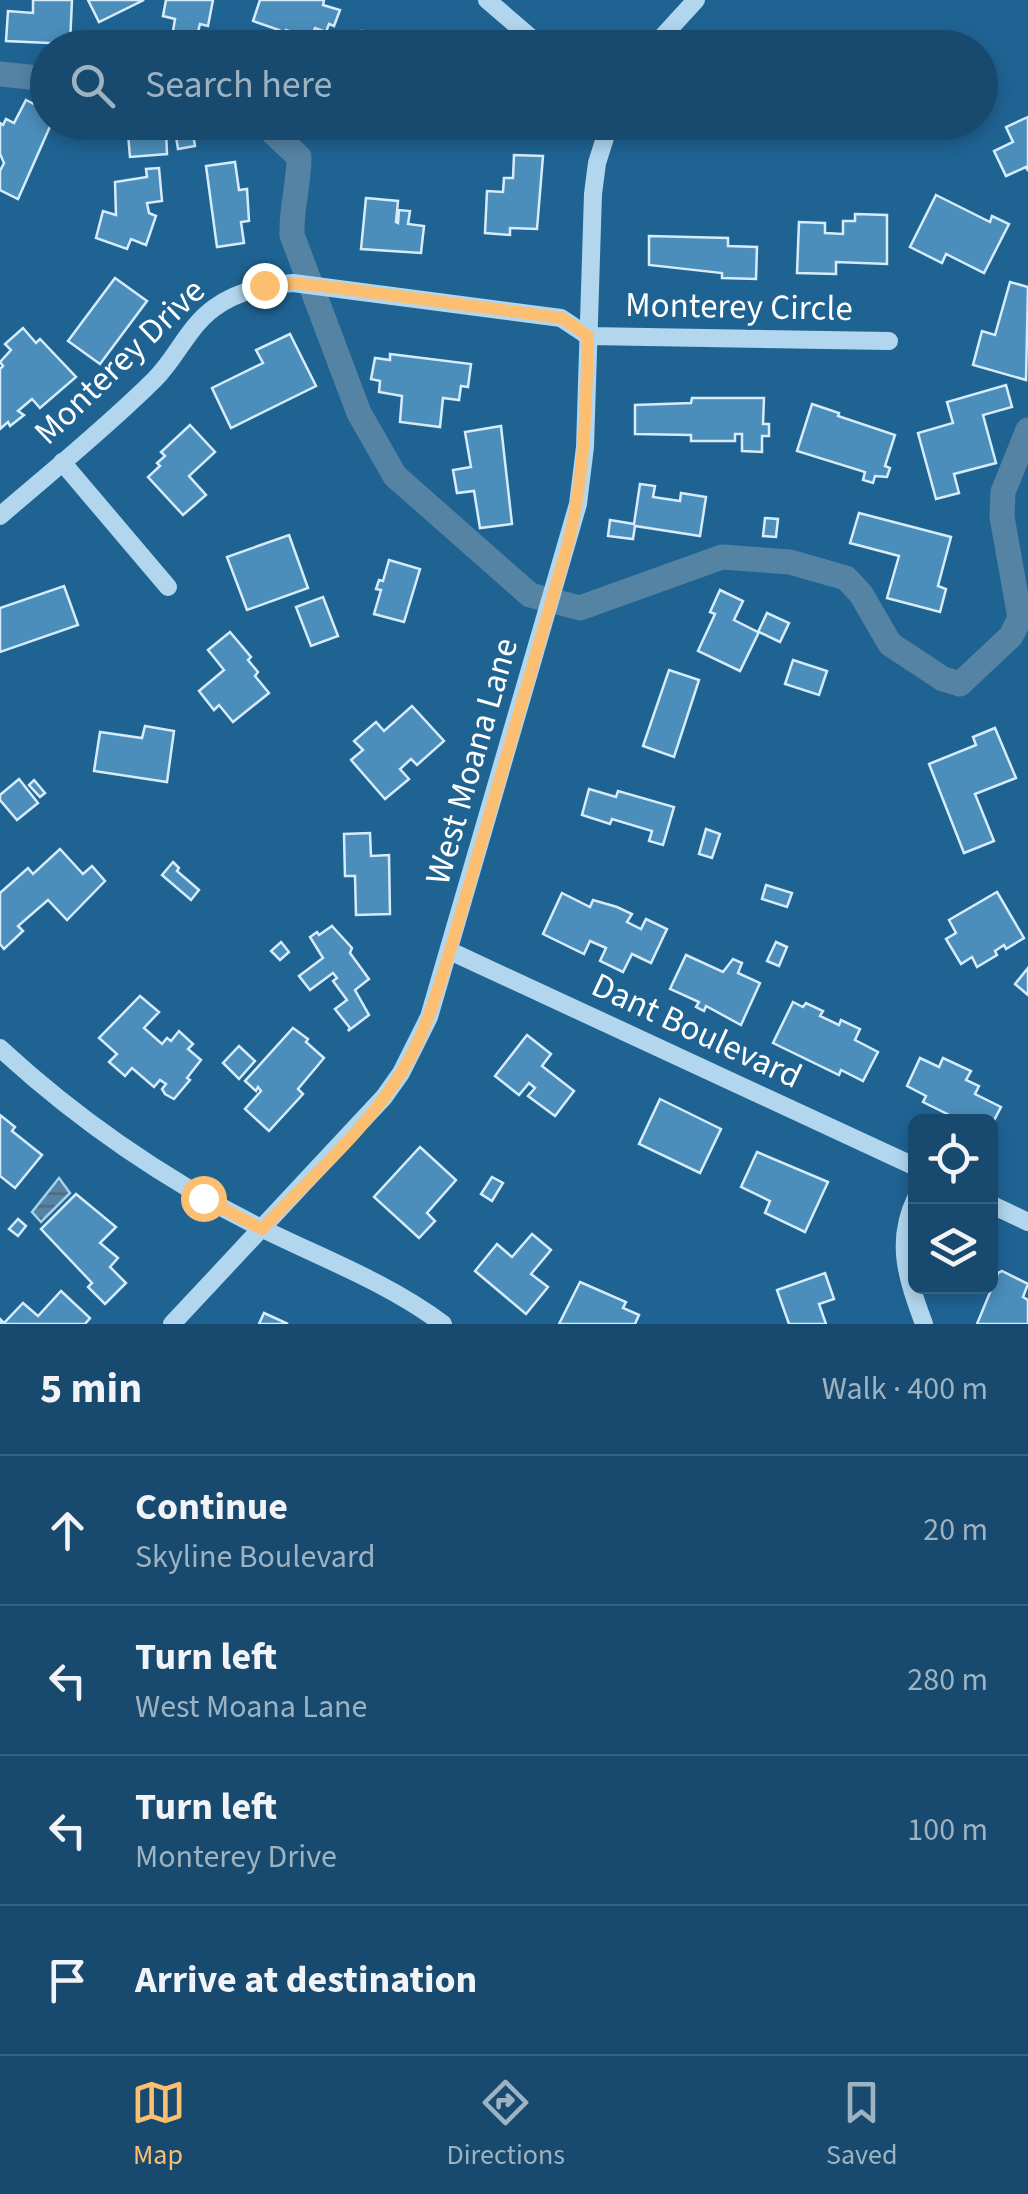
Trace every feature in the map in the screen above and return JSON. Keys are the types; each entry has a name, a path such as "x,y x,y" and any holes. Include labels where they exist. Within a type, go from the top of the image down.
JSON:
{"street":[{"path":"487,0 521,30"},
{"path":"668,30 696,0"},
{"name":"West Moana Lane","path":"172,1324 338,1149 401,1073 429,1017 578,504 585,447 593,194 604,140"},
{"name":"Monterey Drive","path":"0,516 163,371 192,327 239,293 264,285 330,287 562,318 588,336"},
{"name":"Monterey Circle","path":"588,336 889,340"},
{"path":"62,462 168,587"},
{"name":"Dant Boulevard","path":"450,951 908,1163"},
{"path":"0,1048 108,1138 187,1188 374,1282 443,1324"},
{"path":"913,1204 903,1240 904,1264 924,1324"},
{"path":"998,1208 1028,1222"}],"water":[{"path":"59,1178 70,1193 41,1222 32,1212"}],"building":[{"path":"33,0 72,0 71,30 30,30 30,42 6,41 8,11 33,13"},
{"path":"88,0 144,0 99,22"},
{"path":"166,0 213,0 208,26 200,24 198,30 173,30 175,19 163,16"},
{"path":"260,0 324,0 323,5 340,10 334,26 329,24 327,30 279,30 253,21"},
{"path":"26,100 30,102 30,140 44,140 18,199 0,190 4,163 0,154 0,123 3,125 6,119 14,123"},
{"path":"1028,117 1028,171 1026,167 1006,176 994,151 1013,142 1006,127"},
{"path":"129,140 166,140 167,154 130,157"},
{"path":"177,140 194,140 195,146 178,149"},
{"path":"514,155 543,156 537,229 510,228 510,235 485,233 487,191 503,192 504,178 513,178"},
{"path":"235,162 239,190 247,189 249,221 241,222 244,243 217,247 206,166"},
{"path":"159,168 162,201 147,203 149,213 156,216 146,245 131,239 127,249 96,238 103,211 116,215 115,182 147,177 146,169"},
{"path":"936,195 990,222 992,216 1009,224 984,273 946,254 942,263 910,247"},
{"path":"366,198 398,201 398,223 399,210 410,211 408,224 424,226 421,253 361,249"},
{"path":"855,214 887,215 887,264 836,262 836,274 797,273 799,222 825,223 825,233 843,234 843,221 855,221"},
{"path":"649,236 728,238 728,246 757,247 756,279 722,278 722,273 649,265"},
{"path":"115,278 147,301 100,364 68,341"},
{"path":"1010,282 1028,287 1026,380 973,365 982,331 995,335"},
{"path":"23,328 36,343 40,339 76,377 40,408 32,399 18,411 24,415 0,429 0,362 11,350 5,344"},
{"path":"290,334 316,386 231,428 212,388 263,363 256,350"},
{"path":"390,354 471,364 468,387 461,386 459,400 443,398 440,427 400,422 402,396 379,392 380,381 371,379 375,358 390,360"},
{"path":"1006,385 1012,407 983,415 996,463 954,474 959,493 936,499 918,433 953,423 947,402"},
{"path":"692,398 764,398 763,424 769,424 769,436 762,436 762,452 742,451 742,434 735,434 735,441 691,441 691,435 635,434 635,405 691,403"},
{"path":"812,404 895,435 885,466 890,468 887,477 875,476 873,483 863,480 865,472 797,451"},
{"path":"190,425 215,452 189,476 206,495 183,515 148,477 160,466 157,463 165,456 161,452"},
{"path":"501,426 512,524 480,528 474,491 457,493 453,470 471,467 465,432"},
{"path":"640,484 655,486 653,497 680,501 681,493 706,497 700,536 635,526 633,539 608,536 610,520 634,524"},
{"path":"859,513 951,537 938,586 946,589 940,612 887,598 899,556 850,543"},
{"path":"765,518 778,519 776,537 763,536"},
{"path":"289,535 308,588 247,610 227,557"},
{"path":"389,560 420,569 404,622 374,614 381,590 376,589 379,580 383,581"},
{"path":"64,586 78,625 0,652 0,608"},
{"path":"720,590 743,601 734,620 758,632 767,613 789,623 780,642 759,632 740,671 698,651 715,614 710,612"},
{"path":"323,597 338,636 311,646 296,607"},
{"path":"230,632 251,657 248,660 258,672 255,676 269,693 233,722 219,705 214,710 199,691 224,670 208,650"},
{"path":"793,660 827,671 819,695 785,684"},
{"path":"669,670 699,680 674,757 643,746"},
{"path":"412,706 444,741 417,765 411,759 400,769 409,779 385,799 351,760 363,750 354,741 376,722 384,731"},
{"path":"145,726 174,731 167,782 94,771 100,732 142,738"},
{"path":"995,728 1016,778 975,794 994,841 964,853 929,764 976,745 973,737"},
{"path":"19,779 38,803 17,820 0,795"},
{"path":"34,780 45,793 40,797 29,785"},
{"path":"589,789 616,797 618,791 674,807 663,845 649,841 652,831 582,815"},
{"path":"706,829 720,834 712,858 699,854"},
{"path":"370,833 371,856 389,855 390,914 356,915 355,876 345,876 344,834"},
{"path":"60,849 83,874 92,866 105,881 67,920 48,900 18,926 23,931 4,949 0,944 0,893 28,868 33,874"},
{"path":"173,862 179,868 177,871 199,890 191,900 162,875"},
{"path":"766,885 792,893 787,907 762,899"},
{"path":"997,892 1024,938 1006,949 1004,945 995,951 997,955 977,967 972,957 961,964 946,939 956,933 949,920"},
{"path":"562,893 590,907 593,900 617,907 632,914 627,922 641,929 646,919 667,929 651,963 632,954 623,972 600,961 606,948 590,941 584,954 543,934"},
{"path":"332,926 352,948 350,953 369,979 355,990 369,1015 348,1031 350,1028 335,1009 347,1000 333,981 337,978 333,973 310,990 299,976 323,958 310,937"},
{"path":"281,942 289,952 280,960 271,951"},
{"path":"776,942 787,947 779,966 767,961"},
{"path":"686,955 723,972 733,959 742,963 738,973 760,983 741,1025 706,1006 704,1011 696,1007 699,1002 670,989"},
{"path":"1028,968 1028,995 1015,984"},
{"path":"140,996 159,1012 144,1028 162,1044 167,1038 171,1041 179,1031 193,1044 188,1049 201,1060 174,1099 165,1094 162,1089 166,1084 160,1080 154,1087 132,1068 125,1076 109,1062 117,1054 99,1038"},
{"path":"793,1002 823,1011 820,1016 839,1025 841,1020 860,1029 855,1040 878,1052 863,1081 841,1070 839,1075 773,1043"},
{"path":"293,1028 324,1058 298,1089 303,1094 269,1131 245,1109 261,1091 245,1081"},
{"path":"527,1035 551,1054 542,1066 574,1091 555,1116 528,1096 535,1088 529,1083 519,1095 495,1076"},
{"path":"239,1046 255,1061 239,1079 223,1063"},
{"path":"920,1058 939,1067 943,1058 971,1071 966,1080 979,1086 975,1094 1001,1107 997,1114 947,1114 923,1102 926,1096 907,1086"},
{"path":"660,1099 721,1129 700,1173 639,1144"},
{"path":"0,1115 15,1127 12,1131 42,1155 15,1188 0,1176"},
{"path":"420,1147 456,1180 427,1213 435,1221 419,1238 374,1197"},
{"path":"757,1152 828,1182 805,1232 765,1213 770,1201 741,1187"},
{"path":"492,1177 503,1183 492,1201 481,1194"},
{"path":"76,1194 116,1227 100,1243 118,1258 110,1267 126,1283 105,1304 88,1287 92,1283 41,1229"},
{"path":"18,1219 26,1226 18,1236 9,1229"},
{"path":"532,1234 551,1250 531,1274 548,1287 526,1314 475,1271 497,1244 512,1257"},
{"path":"1002,1271 1028,1284 1023,1297 1028,1300 1028,1324 977,1324 989,1294 998,1294 998,1273"},
{"path":"825,1273 834,1299 819,1304 826,1324 789,1324 777,1290"},
{"path":"580,1282 626,1302 623,1308 639,1315 635,1324 559,1324"},
{"path":"61,1291 90,1318 85,1324 0,1324 0,1319 4,1323 23,1303 38,1316"},
{"path":"264,1313 288,1324 259,1324"}],"waterway":[{"path":"0,74 30,77"},
{"path":"281,140 299,157 292,235 359,413 395,476 530,595 580,608 722,557 790,562 846,578 861,594 890,644 943,679 960,684 1011,636 1020,618 1002,517 1003,492 1028,430"}],"route":[{"path":"203,1198 262,1229 384,1097 414,1049 429,1017 450,951 568,544 585,447 588,336 562,318 330,287 264,285"}]}
